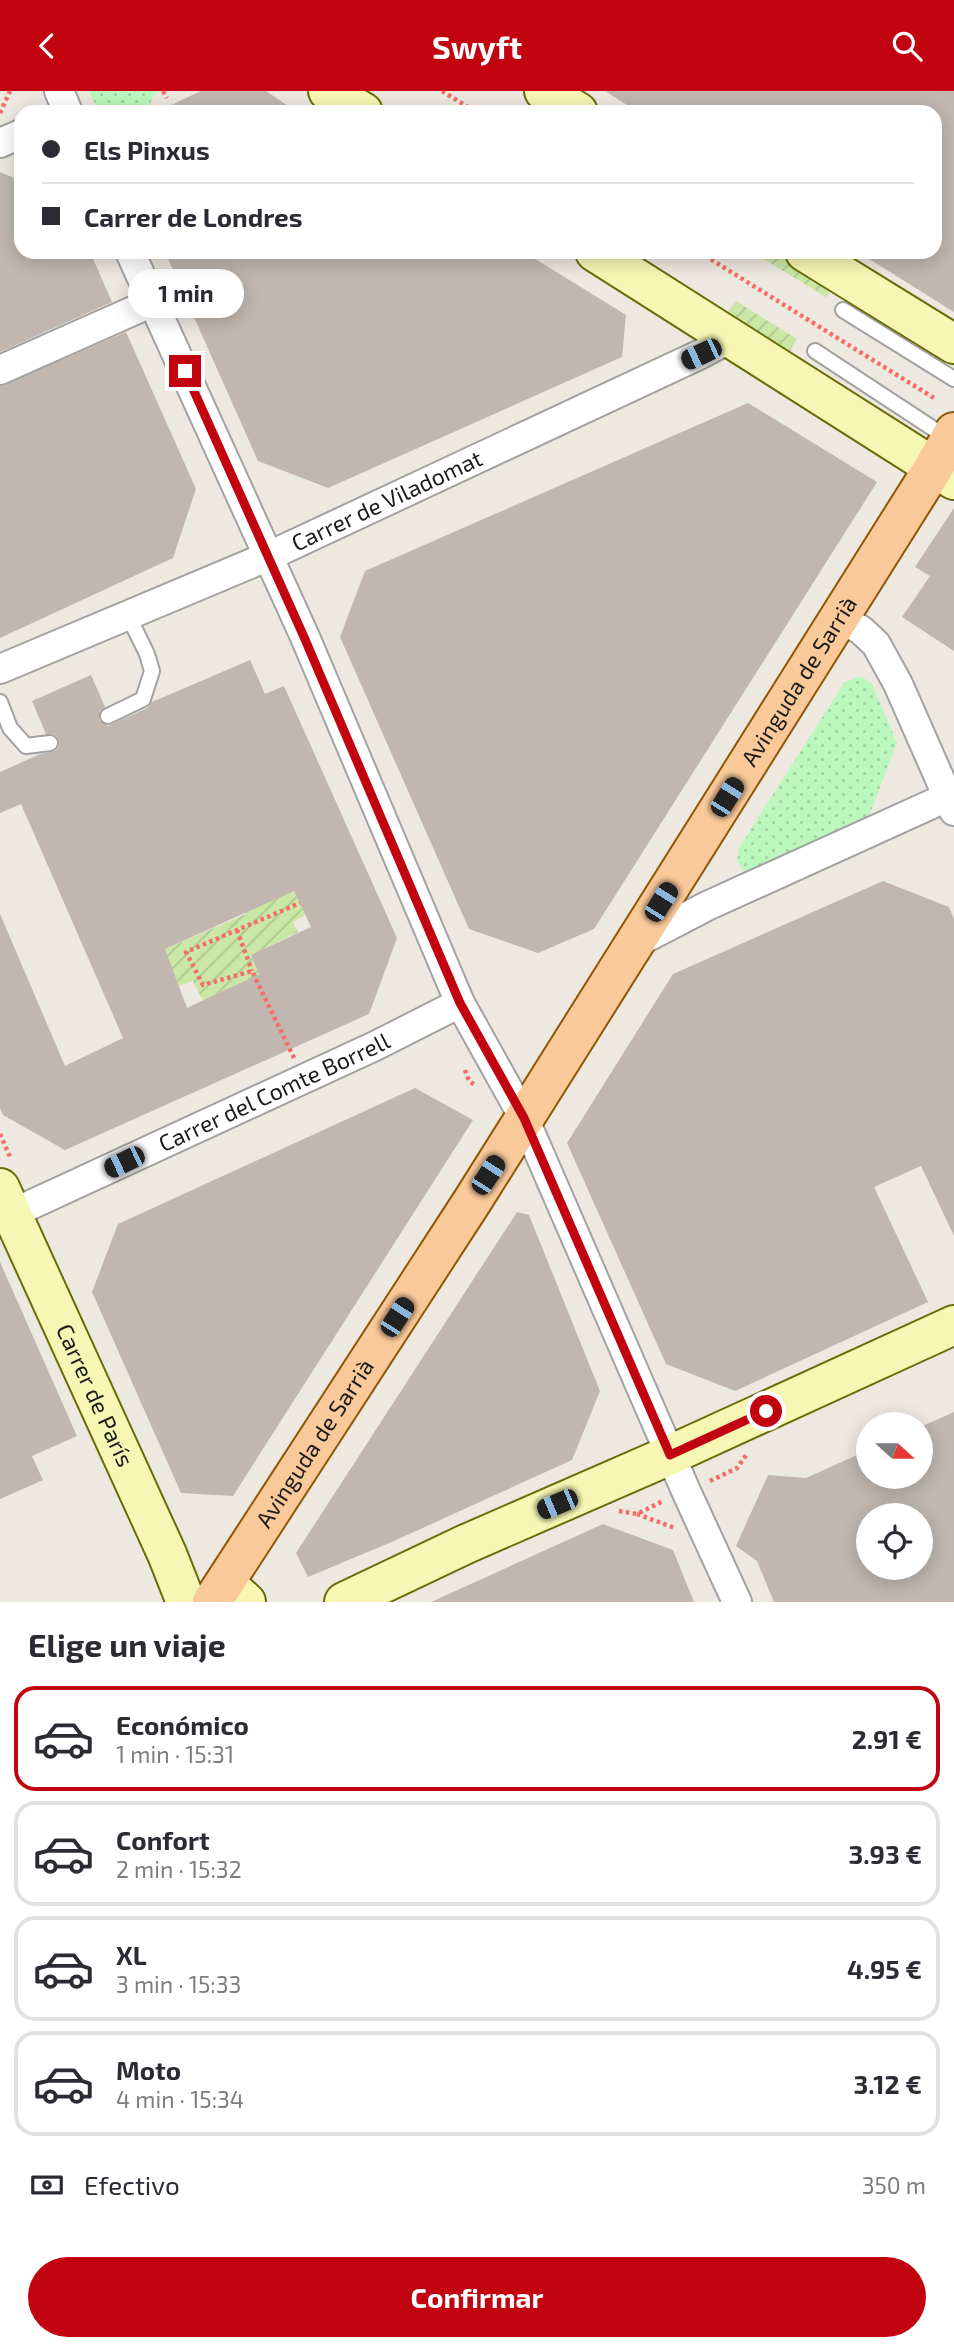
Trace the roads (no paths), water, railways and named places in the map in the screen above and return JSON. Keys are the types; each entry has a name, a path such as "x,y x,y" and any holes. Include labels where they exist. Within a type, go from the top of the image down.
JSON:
{"main road":[{"path":"328,91 351,105"},
{"path":"544,91 567,105"},
{"path":"606,259 731,338 948,455"},
{"path":"816,259 954,344"},
{"name":"Avinguda de Sarrià","path":"228,1596 524,1118 839,618 948,455"},
{"name":"Carrer de París","path":"8,1188 186,1602"},
{"path":"344,1602 466,1544 670,1455 954,1325"}],"street":[{"path":"133,259 269,556 460,1003 524,1118 670,1455 737,1602"},
{"path":"0,370 153,302"},
{"name":"Carrer de Viladomat","path":"0,669 269,556 731,338"},
{"path":"635,944 707,906 952,800 898,684 876,644 861,630 839,618"},
{"name":"Carrer del Comte Borrell","path":"8,1188 375,1046 460,1003"}],"lane":[{"path":"843,310 954,379"},
{"path":"815,351 948,455"},
{"path":"108,716 144,699 152,671 147,654 128,615"},
{"path":"0,702 10,728 26,746 50,743"}]}
